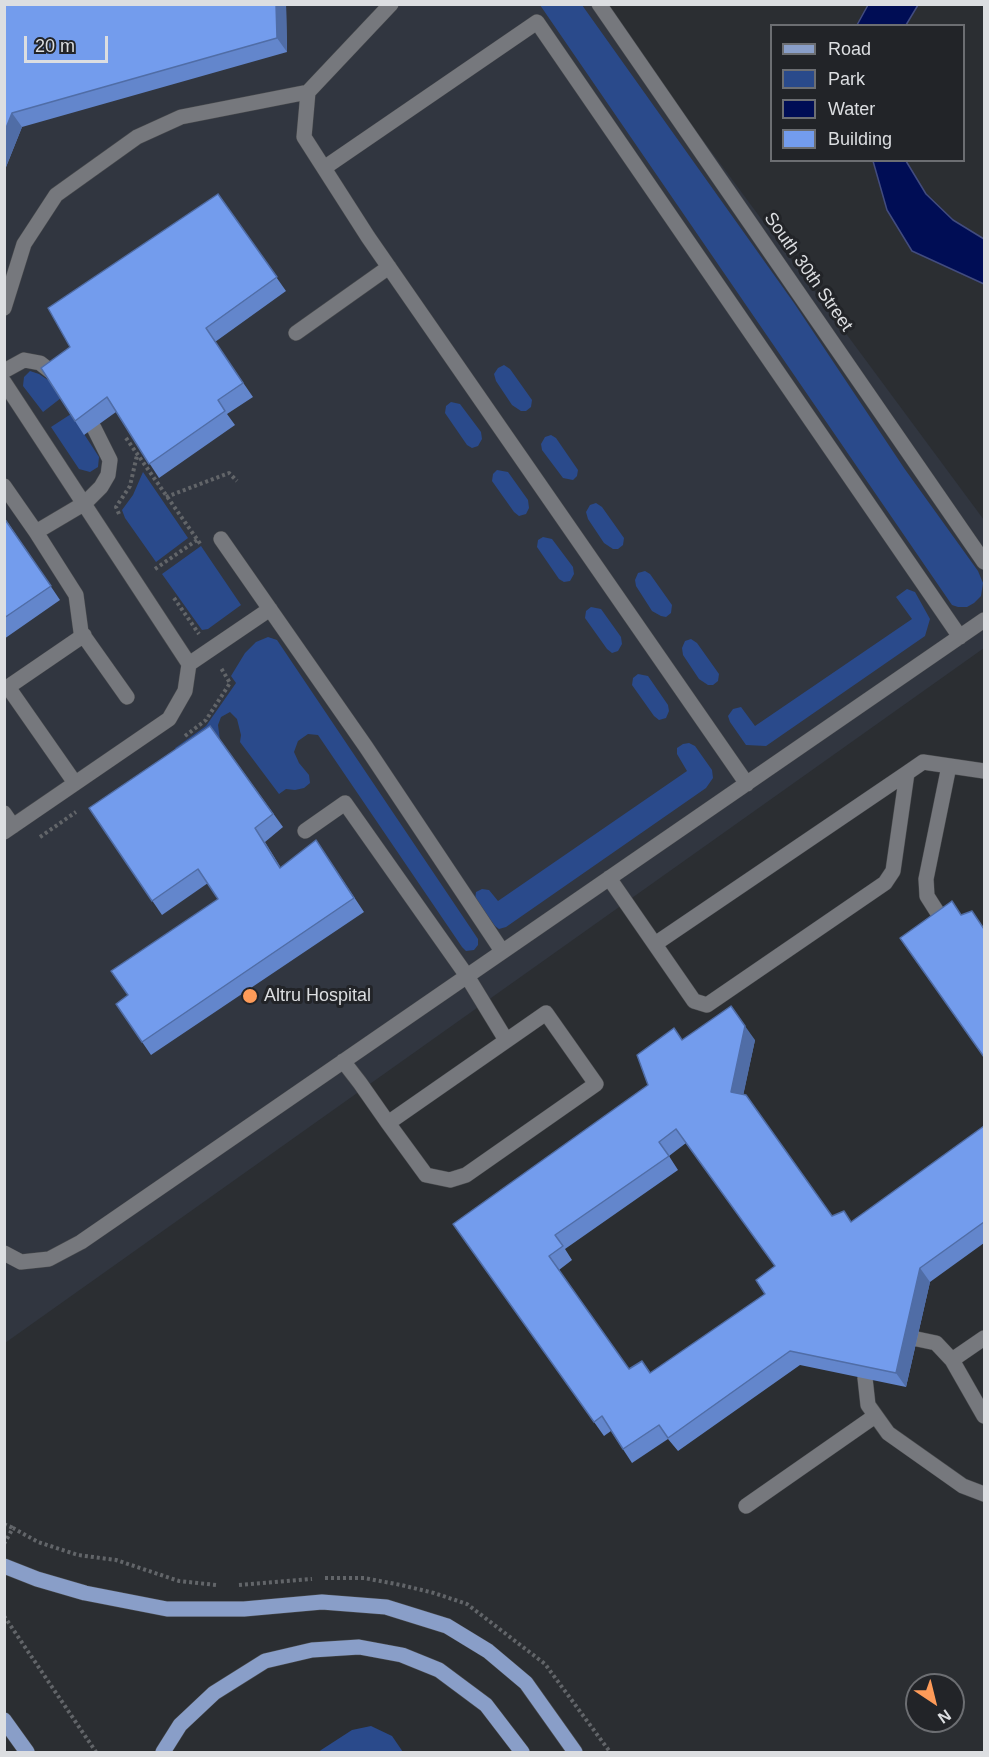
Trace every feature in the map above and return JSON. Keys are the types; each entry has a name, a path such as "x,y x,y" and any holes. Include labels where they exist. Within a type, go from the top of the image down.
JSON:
{"main road":[{"path":"4,1566 85,1593 167,1609 244,1608 322,1602 386,1607 447,1626 488,1651 526,1683 575,1752"},
{"path":"163,1752 180,1725 214,1693 265,1661 312,1650 359,1647 402,1655 439,1670 486,1706 522,1752"},
{"path":"4,1720 27,1752"}],"street":[{"path":"4,308 24,244 56,195 137,137 181,117 308,92 391,4"},
{"name":"South 30th Street","path":"599,4 984,562"},
{"path":"324,168 537,22 960,637"},
{"path":"308,92 304,137 389,267 747,784"},
{"path":"296,333 389,267"},
{"path":"4,371 24,360 40,363 58,377"},
{"path":"4,382 189,663 185,691 169,719 75,783 7,823"},
{"path":"36,532 85,503 101,487 108,475 110,460 94,428"},
{"path":"4,486 76,595 81,632 127,697"},
{"path":"221,539 502,951"},
{"path":"189,663 270,609"},
{"path":"4,1252 21,1262 49,1260 81,1242 984,620"},
{"path":"75,783 8,687 84,635"},
{"path":"655,944 924,762 984,771"},
{"path":"946,926 927,896 926,879 949,766"},
{"path":"609,878 694,1001 707,1005 885,883 893,871 907,773"},
{"path":"305,831 345,803 467,976 506,1040"},
{"path":"343,1061 388,1123 426,1175 450,1180 466,1175 596,1084 546,1012 388,1123"},
{"path":"952,1360 984,1338"},
{"path":"917,1339 936,1343 952,1360 984,1416"},
{"path":"865,1378 868,1405 888,1433 963,1486 984,1494"},
{"path":"746,1506 875,1416"}],"path":[{"path":"166,497 229,473 237,480"},
{"path":"155,569 197,540"},
{"path":"4,1524 13,1528"},
{"path":"4,1616 96,1752"}],"shaded area":[{"name":"Altru Hospital","path":"5,5 603,5 984,520 984,648 5,1343"}],"green space":[{"path":"540,5 582,5 794,303 904,468 978,571 983,583 981,596 974,603 967,607 952,605"},
{"path":"504,365 510,369 532,400 531,407 526,411 521,411 512,405 496,381 494,374"},
{"path":"30,371 51,382 61,398 43,412 23,386 24,377"},
{"path":"451,402 460,404 481,432 482,439 478,446 472,448 467,445 445,413 446,406"},
{"path":"71,414 99,457 98,467 90,472 79,469 51,427"},
{"path":"551,435 556,438 578,470 573,480 563,478 542,450 541,444 545,437"},
{"path":"497,470 508,472 528,500 529,508 526,514 519,516 514,512 492,481 493,474"},
{"path":"143,472 188,538 156,562 125,518 122,510 133,495"},
{"path":"596,503 602,507 624,538 623,545 618,549 613,549 604,543 588,519 586,512 590,505"},
{"path":"543,537 552,539 573,567 574,574 570,581 564,582 559,579 537,547 538,540"},
{"path":"201,546 241,605 208,629 202,630 162,574"},
{"path":"645,571 650,574 672,605 671,613 666,617 652,611 636,586 635,580 638,573"},
{"path":"907,589 915,592 930,619 925,636 766,746 746,745 730,722 728,716 733,709 741,707 755,726 912,619 896,597"},
{"path":"591,607 601,609 621,637 622,644 618,651 612,653 607,649 585,618 586,611"},
{"path":"268,637 277,640 478,939 478,945 474,950 466,951 462,947 318,735 308,734 298,741 294,752 299,763 309,775 310,783 304,788 286,789 279,794 240,742 241,735 237,719 230,712 221,717 218,725 220,740 185,764 175,748 206,726 236,683 231,676 245,653 256,642"},
{"path":"691,639 697,643 719,674 718,681 713,685 708,685 699,679 683,655 682,648 685,641"},
{"path":"638,674 648,676 668,705 669,711 666,718 659,720 654,716 632,685 633,678"},
{"path":"689,743 695,746 712,770 713,778 706,788 506,927 499,929 495,926 475,900 476,892 482,889 489,890 498,901 687,771 677,754 677,748"},
{"path":"371,1726 392,1736 403,1752 318,1752 352,1730"}],"water":[{"path":"868,4 918,5 907,24 858,24"},
{"path":"873,162 907,162 926,194 953,220 984,239 984,284 912,251 887,210"}],"building":[{"path":"4,4 276,4 277,38 12,113 4,133"},
{"path":"218,194 277,277 206,328 243,383 218,400 225,411 149,464 107,397 75,421 41,368 70,347 48,308"},
{"path":"4,518 51,586 4,618"},
{"path":"210,726 273,814 255,828 280,868 316,840 354,898 142,1042 116,1004 128,995 111,971 218,899 198,869 152,901 89,808"},
{"path":"952,901 961,915 972,911 984,929 984,1057 900,938"},
{"path":"731,1006 745,1026 731,1092 746,1095 832,1216 844,1211 851,1222 984,1126 984,1222 920,1268 896,1373 790,1351 668,1438 659,1425 623,1449 602,1416 594,1422 453,1224 648,1085 637,1055 674,1028 682,1040","holes":["676,1129 775,1266 756,1280 765,1294 650,1373 642,1361 629,1369 549,1256 563,1246 555,1235 669,1156 659,1142"]}],"place":[{"name":"Altru Hospital","path":"250,996"}]}
